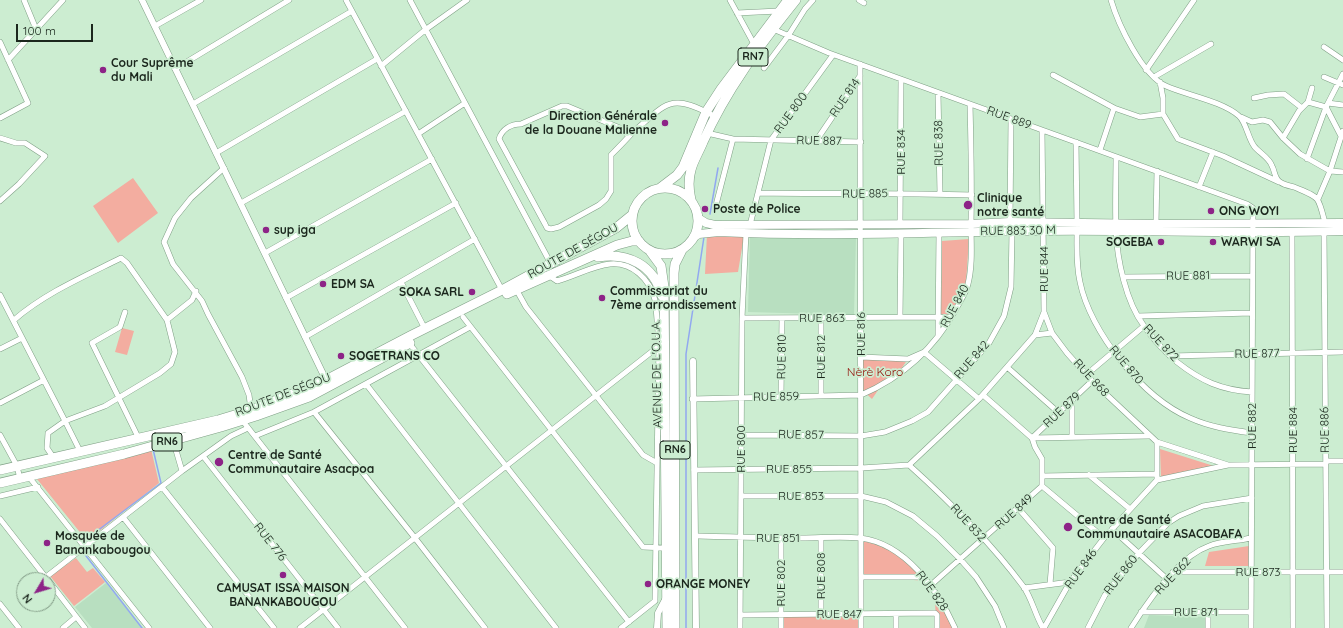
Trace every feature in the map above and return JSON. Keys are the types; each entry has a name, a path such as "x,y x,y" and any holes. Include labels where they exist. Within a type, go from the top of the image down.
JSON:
{"highway":[{"name":"RN7","path":"660,188 677,175 683,167 721,89 788,0"},
{"name":"RN7","path":"691,200 689,181 690,171 707,133 710,114 727,94 773,29 796,0"},
{"path":"632,215 639,200 652,190 660,188 677,190 685,194 691,200 696,209 698,218 697,231 689,244 682,250 669,254 656,253 650,251 639,242"},
{"name":"ROUTE DE SÉGOU","path":"0,483 173,440 245,424 309,397 328,383 425,328 502,290 616,228 632,215"},
{"name":"ROUTE DE SÉGOU","path":"632,215 634,233 639,242"},
{"name":"ROUTE DE SÉGOU","path":"0,470 218,420 252,410 328,383 463,317 516,289 618,245 632,241 639,242"},
{"name":"AVENUE DE L'O.U.A.","path":"675,628 674,264 682,250"},
{"name":"AVENUE DE L'O.U.A.","path":"650,251 661,266 665,309 662,349 667,548 667,628"},
{"name":"RN6","path":"581,261 610,255 628,258 646,269 655,279 662,294 665,309"}],"main road":[{"path":"698,218 706,223 714,225 848,225 861,229 900,224 971,228 1010,222 1043,227"},
{"path":"1116,228 1156,224 1252,228 1343,223"},
{"name":"RUE 883 30 M","path":"694,237 708,232 848,234 861,229 901,233 939,232 971,228 1012,231 1043,227 1252,228 1292,232 1343,231"}],"street":[{"path":"24,0 36,29"},
{"path":"8,60 63,0"},
{"path":"142,0 328,383"},
{"path":"155,26 201,0"},
{"path":"175,69 289,0"},
{"path":"346,0 380,66 432,158 502,290"},
{"path":"410,0 551,264"},
{"path":"380,66 425,30 467,0"},
{"path":"730,0 754,44"},
{"path":"764,68 788,36 805,9 813,0"},
{"path":"859,0 864,3"},
{"path":"1112,0 1115,12 1142,64 1146,70 1165,86 1190,93 1226,108 1252,122 1263,120 1270,122 1283,138 1300,154 1330,171 1343,172"},
{"path":"1146,70 1194,0"},
{"path":"193,104 352,11"},
{"path":"738,13 779,11"},
{"name":"RUE 889","path":"773,29 834,55 1247,204"},
{"path":"0,42 28,103 0,118"},
{"path":"1154,77 1211,44"},
{"path":"1324,47 1343,60"},
{"name":"RUE 800","path":"750,225 771,140 834,55"},
{"path":"216,152 377,59"},
{"name":"RUE 816","path":"860,64 860,628"},
{"path":"1308,159 1327,105 1340,84 1343,74"},
{"name":"RUE 814","path":"816,141 861,75"},
{"path":"1054,75 1114,108 1140,117 1163,114"},
{"path":"1324,77 1340,84"},
{"name":"RUE 834","path":"900,224 901,79"},
{"path":"1160,82 1163,98 1163,114 1178,139 1213,152 1279,182 1316,196 1325,223"},
{"path":"1283,138 1299,111 1308,102 1312,88"},
{"name":"RUE 838","path":"938,92 940,194"},
{"path":"1254,98 1284,94 1302,108"},
{"path":"629,136 620,128 567,106 562,106 521,124 505,129 501,132 499,138 547,228 551,229 559,227 599,205 606,198 611,191 611,155 629,136 661,108 678,102 689,104 710,114"},
{"path":"1308,102 1343,106"},
{"path":"418,134 464,103"},
{"name":"RUE 840","path":"861,395 877,388 908,369 938,337 968,286 970,270 972,195 970,104"},
{"path":"1318,199 1330,171 1342,134 1327,105"},
{"path":"1100,150 1114,108"},
{"path":"241,203 406,111"},
{"path":"1240,116 1254,146 1269,160 1279,182"},
{"path":"1010,222 1011,119"},
{"name":"RUE 844","path":"1042,130 1044,312"},
{"name":"RUE 887","path":"707,133 733,139 861,142"},
{"path":"0,138 16,143 25,143 44,156 19,184 0,201"},
{"path":"716,206 733,139"},
{"name":"RUE 870","path":"1076,142 1077,260 1080,283 1093,319 1101,334 1114,352 1145,387 1179,413 1215,428 1252,433"},
{"path":"1199,187 1213,152"},
{"name":"RUE 872","path":"1116,157 1116,228 1119,258 1131,301 1138,316 1144,326 1170,356 1192,373 1216,386 1236,391 1252,392"},
{"path":"265,253 432,158"},
{"path":"224,168 191,198 175,218 164,242 173,264 202,300 242,377 249,395 252,410"},
{"path":"1156,224 1157,172"},
{"name":"RUE 885","path":"758,193 901,193 972,195"},
{"path":"286,298 456,203"},
{"name":"RUE 882","path":"1247,204 1253,208 1251,628"},
{"path":"848,225 848,234"},
{"name":"RUE 842","path":"860,436 885,432 912,421 928,412 989,343 1004,316 1011,287 1012,231"},
{"path":"938,337 939,232"},
{"name":"RUE 884","path":"1292,232 1293,628"},
{"name":"RUE 886","path":"1324,232 1327,628"},
{"name":"RUE 800","path":"740,628 742,318 746,233"},
{"path":"900,318 901,233"},
{"path":"305,337 475,239"},
{"path":"14,320 23,312 60,289 121,258 167,320 175,352 171,364 160,373 105,406 65,421 48,434 47,448 53,457"},
{"name":"AVENUE DE L'O.U.A.","path":"548,275 557,281 610,264 618,264 637,271 648,284 654,299 659,340 662,349 657,463 655,601"},
{"name":"RUE 881","path":"1124,277 1252,276"},
{"path":"401,282 425,328"},
{"path":"516,289 526,307 644,455 657,463"},
{"path":"167,320 192,300 196,291"},
{"path":"0,295 80,451"},
{"path":"125,312 120,327 92,343 139,439"},
{"path":"861,468 909,465 981,397 1035,335 1044,312"},
{"name":"RUE 868","path":"1044,312 1052,332 1086,375 1149,436"},
{"path":"1138,316 1252,313"},
{"path":"463,317 643,547 667,548"},
{"name":"RUE 863","path":"742,318 951,317"},
{"name":"RUE 810","path":"781,396 782,318"},
{"name":"RUE 812","path":"821,318 821,396"},
{"path":"1086,375 1144,326"},
{"path":"255,436 314,412 470,327"},
{"path":"1035,335 1052,332"},
{"path":"0,349 22,338"},
{"path":"300,628 596,395 662,349 659,340"},
{"path":"409,344 629,622"},
{"path":"861,357 908,359 924,352 956,380 981,397 1032,438 1042,459 1042,486 1104,538"},
{"name":"RUE 877","path":"1170,356 1343,352"},
{"path":"693,361 692,399 696,628"},
{"path":"1007,367 1059,413"},
{"path":"0,403 44,380"},
{"name":"RUE 879","path":"1032,438 1092,381"},
{"path":"366,384 556,628"},
{"name":"RUE 859","path":"692,399 861,395"},
{"path":"1072,400 1072,437"},
{"path":"314,412 485,628"},
{"path":"55,572 122,517 245,424 405,628"},
{"path":"0,435 25,478 38,487 148,628"},
{"name":"RUE 857","path":"741,435 860,436"},
{"path":"1032,438 1149,436 1156,442 1228,465"},
{"path":"173,440 182,471"},
{"path":"1156,442 1157,480 1228,465 1292,465 1343,461"},
{"name":"RUE 776","path":"203,456 338,628"},
{"name":"RUE 832","path":"909,465 937,490 983,539 1024,588 1038,620 1044,628"},
{"name":"RUE 855","path":"694,470 861,468"},
{"path":"1042,476 1157,474"},
{"path":"1089,475 1130,509"},
{"name":"RUE 846","path":"1044,628 1070,582 1104,538 1157,480"},
{"name":"RUE 849","path":"931,585 1042,486"},
{"path":"0,496 38,487"},
{"path":"162,487 274,628"},
{"name":"RUE 853","path":"741,496 861,496 886,502 913,516 937,536 960,559 976,577 991,600 1004,628"},
{"name":"RUE 860","path":"1088,628 1105,595 1139,553 1168,523 1179,516 1203,506 1252,498"},
{"path":"1018,508 1053,548 1050,584"},
{"path":"122,517 210,628"},
{"path":"0,519 42,572"},
{"path":"1112,529 1167,579"},
{"name":"RUE 851","path":"695,536 741,538 861,538"},
{"name":"RUE 802","path":"780,628 781,538"},
{"name":"RUE 808","path":"821,538 821,614"},
{"name":"RUE 828","path":"861,538 887,546 912,563 925,577 948,610 956,628"},
{"name":"RUE 862","path":"1131,628 1141,612 1167,579 1191,556 1209,546 1252,538"},
{"name":"RUE 873","path":"1173,572 1343,572"},
{"path":"861,577 925,577"},
{"path":"1024,588 1070,582"},
{"path":"56,591 85,628"},
{"path":"657,628 660,607 667,598"},
{"path":"621,628 655,601 667,615"},
{"path":"0,604 19,628"},
{"path":"1208,611 1208,628"},
{"name":"RUE 871","path":"1141,612 1251,612"},
{"path":"896,614 896,628"},
{"name":"RUE 847","path":"740,615 936,614 937,628"},
{"path":"63,628 76,617"}],"shaded area":[{"path":"750,235 856,238 854,315 748,312"},
{"path":"106,583 142,628 92,628 75,607"},
{"path":"1149,615 1209,617 1209,628 1144,628"}],"green space":[{"path":"133,178 158,213 118,243 93,206"},
{"path":"707,234 744,236 738,272 705,274"},
{"path":"969,239 966,283 950,316 941,314 942,241"},
{"path":"122,328 134,331 127,355 115,352"},
{"name":"Nèrè Koro","path":"863,358 908,359 901,369 887,377 872,399 861,389"},
{"path":"151,449 159,483 87,541 37,479"},
{"path":"1160,449 1217,467 1161,479"},
{"path":"860,540 878,545 895,553 927,581 860,576"},
{"path":"1249,546 1249,566 1205,566 1209,552"},
{"path":"76,558 87,572 93,568 105,582 74,606 56,584 56,572"},
{"path":"935,598 943,607 953,628 936,628"},
{"path":"858,616 858,628 783,628 783,617"}],"waterway":[{"path":"710,214 718,168"},
{"path":"686,628 686,354 704,237"},
{"path":"85,540 161,483 153,449"},
{"path":"83,552 142,628"}],"place":[{"name":"Cour Suprême du Mali","path":"103,70"},
{"name":"Direction Générale de la Douane Malienne","path":"665,123"},
{"name":"Clinique notre santé","path":"968,205"},
{"name":"Poste de Police","path":"705,209"},
{"name":"ONG WOYI","path":"1211,211"},
{"name":"sup iga","path":"266,230"},
{"name":"SOGEBA","path":"1161,242"},
{"name":"WARWI SA","path":"1213,242"},
{"name":"EDM SA","path":"323,284"},
{"name":"SOKA SARL","path":"472,292"},
{"name":"Commissariat du 7ème arrondissement","path":"602,298"},
{"name":"SOGETRANS CO","path":"341,356"},
{"name":"Centre de Santé Communautaire Asacpoa","path":"219,462"},
{"name":"Centre de Santé Communautaire ASACOBAFA","path":"1068,527"},
{"name":"Mosquée de Banankabougou","path":"47,543"},
{"name":"CAMUSAT ISSA MAISON BANANKABOUGOU","path":"283,575"},
{"name":"ORANGE MONEY","path":"648,584"}]}
